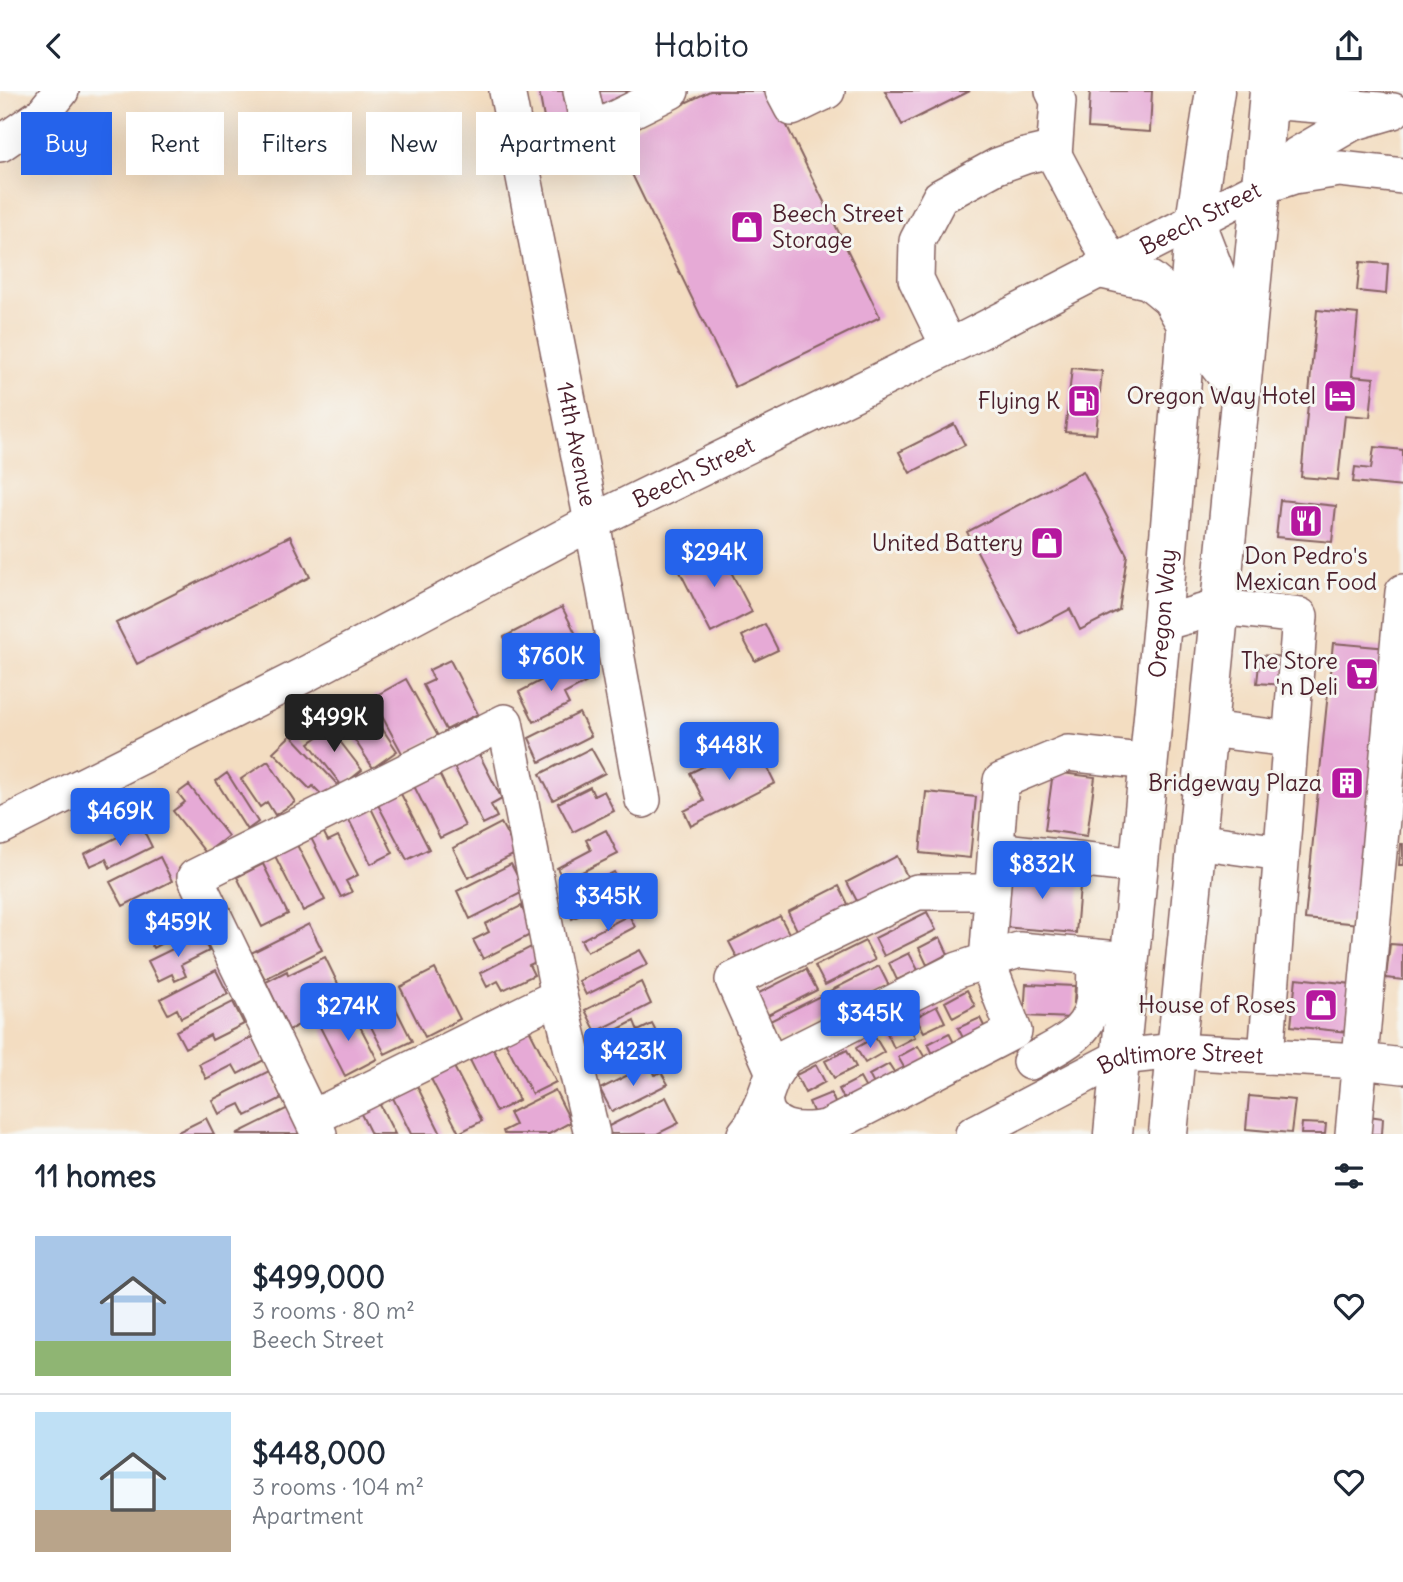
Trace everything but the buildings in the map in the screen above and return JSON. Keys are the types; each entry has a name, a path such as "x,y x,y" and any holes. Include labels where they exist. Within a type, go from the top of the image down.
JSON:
{"main road":[{"name":"Oregon Way","path":"1113,1134 1121,1057 1112,958 1139,866 1163,623 1195,221 1215,91"},
{"path":"1168,1134 1269,96"},
{"path":"1195,221 1223,293 1217,364 1241,394"},
{"path":"1105,266 1149,280 1171,298 1187,326"}],"street":[{"path":"0,144 42,115 61,91"},
{"name":"14th Avenue","path":"507,91 592,522 643,800"},
{"path":"581,91 590,131 671,91"},
{"path":"783,91 792,108 827,91"},
{"path":"1053,91 1058,101 1054,155 1105,266"},
{"path":"1269,96 1398,112"},
{"path":"1262,187 1297,155 1352,123 1398,112"},
{"path":"950,347 916,279 917,241 940,197 1007,162 1042,152 1054,155"},
{"name":"Beech Street","path":"0,827 308,673 592,522 950,347 1262,187 1294,176 1340,169 1403,176"},
{"path":"1353,1134 1403,592"},
{"path":"1163,623 1220,607 1300,616 1266,1056"},
{"path":"559,996 316,1126 195,877 505,722 559,996 592,1134"},
{"path":"1207,729 1289,739"},
{"path":"1048,1095 1014,1031 987,961 1001,782 1068,753 1149,761"},
{"path":"1196,841 1281,853"},
{"path":"996,851 1139,866"},
{"path":"992,892 917,892 733,980 769,1086 769,1116 781,1127 803,1131 826,1128 1014,1031"},
{"path":"745,1134 785,1057 958,970 1019,950 1112,958 1086,1023 1077,1034 1030,1062"},
{"name":"Baltimore Street","path":"973,1134 1013,1125 1048,1095 1121,1057 1176,1051 1360,1061 1403,1066"}],"place":[{"name":"Beech Street Storage","path":"747,227"},
{"name":"Oregon Way Hotel","path":"1340,396"},
{"name":"Flying K","path":"1084,401"},
{"name":"Don Pedro's Mexican Food","path":"1306,521"},
{"name":"United Battery","path":"1047,543"},
{"name":"The Store 'n Deli","path":"1362,674"},
{"name":"Bridgeway Plaza","path":"1347,783"},
{"name":"House of Roses","path":"1321,1005"}]}
